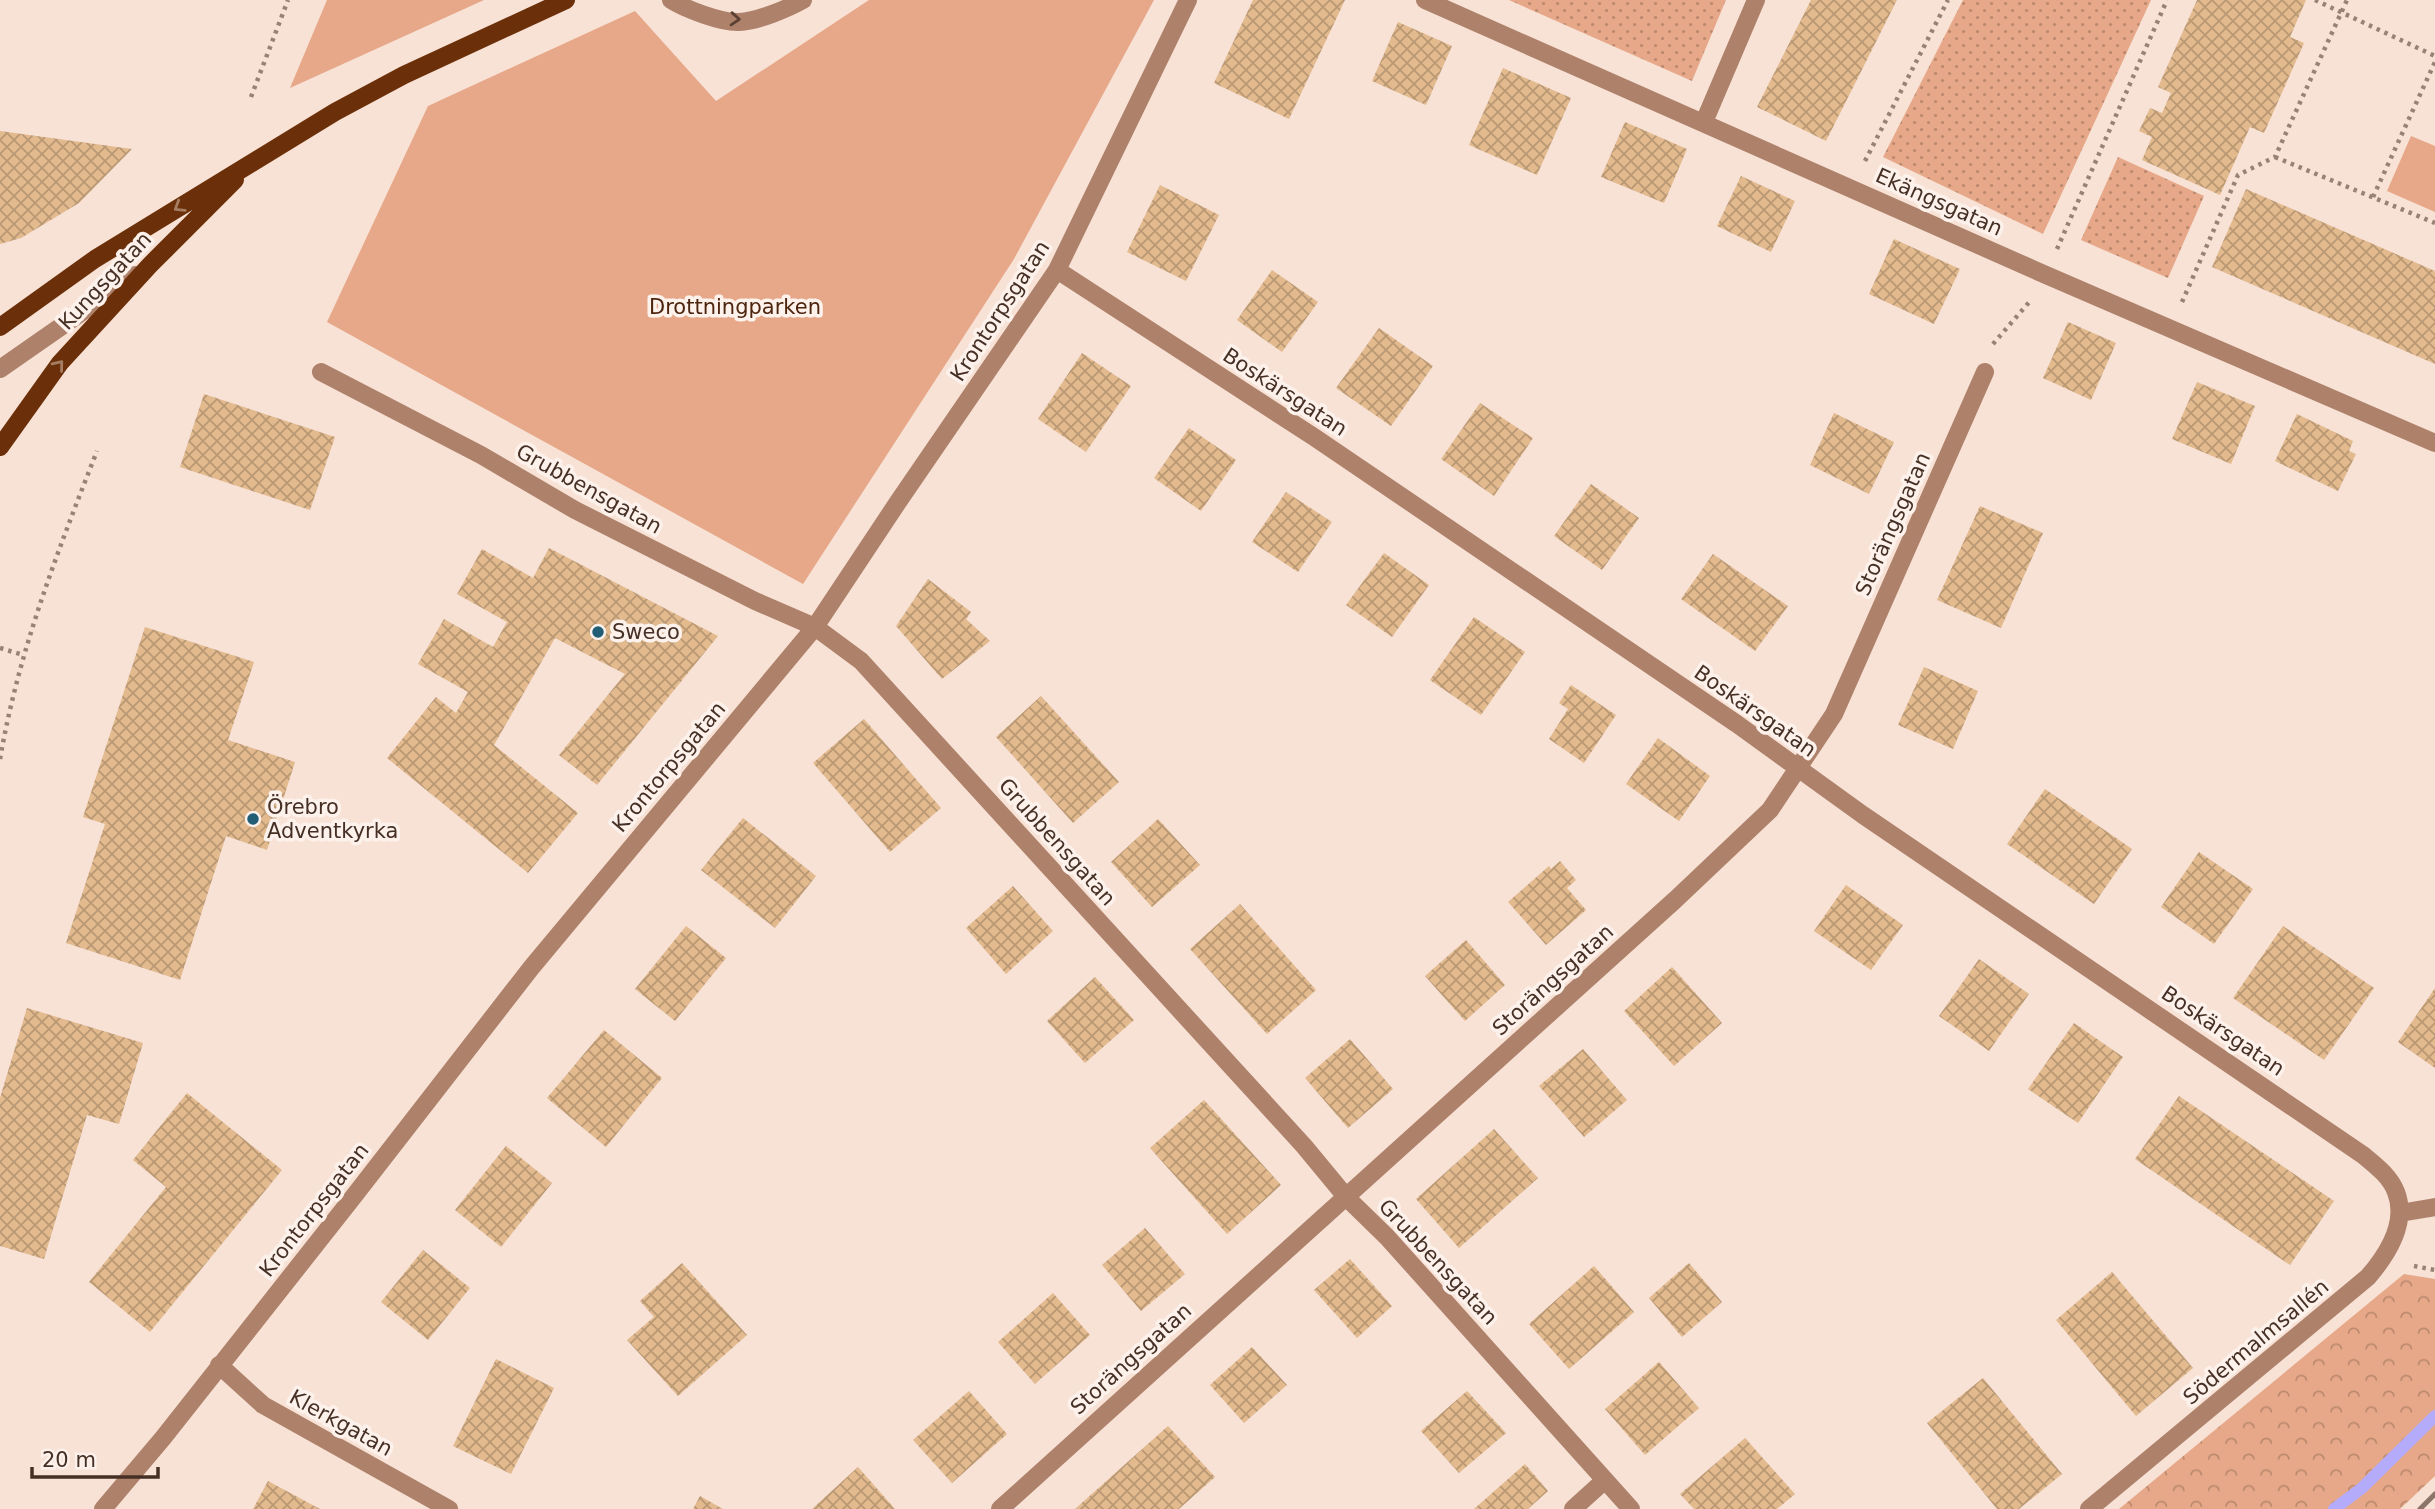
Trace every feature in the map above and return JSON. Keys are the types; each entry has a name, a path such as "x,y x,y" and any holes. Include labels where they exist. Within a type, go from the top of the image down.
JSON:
{"main road":[{"name":"Kungsgatan","path":"0,327 95,259 257,158 404,75 566,0"},
{"name":"Kungsgatan","path":"0,447 60,363 150,265 257,158"}],"street":[{"path":"671,0 687,10 738,22 788,9 803,0"},
{"name":"Krontorpsgatan","path":"103,1509 163,1438 531,968 815,627 1057,270 1188,0"},
{"name":"Ekängsgatan","path":"1425,0 2435,443"},
{"path":"1704,122 1756,0"},
{"path":"0,369 150,265"},
{"name":"Boskärsgatan","path":"1057,270 1325,444 1726,716 1799,769 2363,1155 2383,1172 2396,1191 2400,1213"},
{"name":"Grubbensgatan","path":"321,372 481,455 575,510 755,601 815,627 861,661 1304,1146 1347,1198 1387,1237 1631,1509"},
{"name":"Storängsgatan","path":"1000,1509 1215,1313 1347,1198 1675,900 1770,810 1834,714 1985,372"},
{"path":"2400,1213 2435,1207"},
{"name":"Södermalmsallén","path":"2089,1509 2368,1277 2396,1234 2400,1213"},
{"name":"Klerkgatan","path":"219,1365 263,1405 449,1509"},
{"path":"1573,1509 1605,1480"}],"path":[{"path":"251,97 288,0"},
{"path":"1851,188 1948,0"},
{"path":"2055,255 2167,0"},
{"path":"2315,0 2435,56"},
{"path":"2171,328 2238,175 2275,157 2347,0"},
{"path":"2373,197 2435,62"},
{"path":"2275,157 2435,223"},
{"path":"1985,372 1982,357 2039,291"},
{"path":"0,759 23,654 44,586 97,451"},
{"path":"0,648 23,654"},
{"path":"2411,1266 2435,1269"}],"green space":[{"path":"327,0 484,0 290,88"},
{"name":"Drottningparken","path":"869,0 1154,0 1014,259 803,584 327,322 428,106 635,11 716,101"},
{"path":"1509,0 1726,0 1692,81"},
{"path":"1963,0 2151,0 2043,234 1883,157"},
{"path":"2411,136 2435,146 2435,212 2387,191"},
{"path":"2118,157 2204,196 2168,278 2081,240"},
{"path":"2404,1274 2435,1279 2435,1476 2400,1509 2119,1509"}],"building":[{"path":"1253,0 1345,0 1289,119 1214,83"},
{"path":"1811,0 1897,0 1826,141 1757,107"},
{"path":"2197,0 2306,0 2290,37 2304,43 2264,133 2250,127 2220,195 2142,160 2152,137 2139,131 2150,108 2162,113 2171,93 2158,87"},
{"path":"1398,22 1452,46 1426,105 1372,81"},
{"path":"1503,68 1571,98 1537,175 1469,145"},
{"path":"1625,122 1687,149 1664,203 1601,177"},
{"path":"0,131 132,149 79,203 21,238 0,244"},
{"path":"1741,176 1795,201 1771,252 1717,226"},
{"path":"1160,185 1219,215 1186,281 1127,252"},
{"path":"2246,189 2435,271 2435,364 2212,267"},
{"path":"1894,239 1960,269 1934,324 1869,294"},
{"path":"1272,270 1318,302 1282,352 1237,320"},
{"path":"2068,322 2116,343 2091,400 2043,378"},
{"path":"1379,328 1433,366 1391,426 1336,388"},
{"path":"1082,353 1131,386 1086,452 1038,419"},
{"path":"2197,382 2255,406 2231,464 2172,439"},
{"path":"204,394 335,437 310,510 180,467"},
{"path":"1480,403 1533,438 1494,496 1441,459"},
{"path":"1834,413 1894,442 1869,494 1810,465"},
{"path":"2297,414 2353,441 2349,451 2356,454 2338,491 2275,461"},
{"path":"1189,428 1236,460 1201,511 1154,478"},
{"path":"1591,484 1639,518 1602,570 1554,536"},
{"path":"1286,492 1332,522 1298,572 1252,542"},
{"path":"1980,506 2043,533 2001,628 1937,600"},
{"path":"549,548 718,636 597,785 559,755 625,674 555,638 494,745 578,813 528,873 387,758 436,697 456,713 468,692 418,664 444,619 493,647 507,622 457,594 482,549 533,578"},
{"path":"1384,553 1429,585 1392,637 1346,605"},
{"path":"1713,554 1788,606 1755,651 1681,599"},
{"path":"928,579 971,612 966,619 990,641 942,679 896,626"},
{"path":"1474,617 1525,652 1481,715 1430,680"},
{"path":"145,627 254,662 228,740 295,762 267,850 226,836 180,980 66,943 105,824 83,817"},
{"path":"1924,667 1978,691 1953,749 1898,725"},
{"path":"1571,685 1616,715 1584,763 1549,739 1568,709 1559,703"},
{"path":"1041,696 1119,782 1073,823 996,737"},
{"path":"864,719 941,808 890,852 813,763"},
{"path":"1658,738 1710,776 1679,821 1626,784"},
{"path":"2045,789 2132,849 2094,904 2007,844"},
{"path":"743,818 816,876 775,928 701,870"},
{"path":"1158,819 1200,865 1152,907 1111,862"},
{"path":"2199,852 2253,889 2214,944 2161,907"},
{"path":"1560,861 1576,880 1567,888 1586,910 1546,945 1508,902 1549,866 1551,869"},
{"path":"1846,885 1903,925 1871,970 1814,931"},
{"path":"1013,886 1053,931 1006,974 966,928"},
{"path":"1240,904 1316,990 1267,1034 1190,949"},
{"path":"686,926 726,958 675,1021 635,989"},
{"path":"2283,926 2374,988 2324,1060 2233,998"},
{"path":"1466,940 1505,985 1465,1021 1425,976"},
{"path":"1979,959 2029,994 1989,1051 1939,1016"},
{"path":"1672,967 1722,1023 1674,1066 1624,1011"},
{"path":"1095,977 1134,1020 1085,1063 1047,1021"},
{"path":"2435,988 2435,1068 2398,1042"},
{"path":"27,1008 143,1043 119,1124 87,1115 44,1259 0,1246 0,1098"},
{"path":"2074,1023 2123,1057 2078,1123 2028,1089"},
{"path":"604,1030 662,1078 606,1147 547,1098"},
{"path":"1350,1039 1393,1089 1348,1128 1305,1078"},
{"path":"1583,1049 1627,1100 1584,1137 1539,1086"},
{"path":"187,1093 282,1170 150,1332 89,1282 166,1187 133,1160"},
{"path":"2179,1096 2334,1201 2290,1265 2135,1159"},
{"path":"1204,1100 1281,1185 1227,1234 1150,1148"},
{"path":"1494,1129 1538,1178 1459,1248 1416,1199"},
{"path":"506,1146 552,1183 501,1247 455,1210"},
{"path":"1145,1228 1185,1274 1141,1311 1102,1265"},
{"path":"423,1250 470,1288 428,1340 381,1302"},
{"path":"1350,1259 1392,1306 1357,1338 1314,1290"},
{"path":"682,1263 747,1335 678,1396 627,1340 654,1317 640,1301"},
{"path":"1689,1263 1722,1302 1682,1337 1649,1298"},
{"path":"1594,1266 1634,1312 1569,1369 1529,1324"},
{"path":"2112,1272 2193,1368 2136,1416 2056,1320"},
{"path":"1053,1293 1090,1335 1035,1384 998,1342"},
{"path":"1252,1347 1287,1385 1244,1423 1210,1385"},
{"path":"496,1359 554,1388 511,1474 453,1446"},
{"path":"1659,1362 1699,1408 1645,1455 1605,1409"},
{"path":"1983,1378 2062,1474 2019,1509 1997,1509 1927,1423"},
{"path":"969,1391 1007,1434 952,1483 913,1440"},
{"path":"1467,1391 1506,1433 1459,1473 1421,1431"},
{"path":"1168,1426 1215,1477 1179,1509 1075,1509"},
{"path":"1745,1438 1795,1494 1777,1509 1694,1509 1680,1494"},
{"path":"1525,1464 1548,1491 1528,1509 1474,1509"},
{"path":"858,1467 895,1509 812,1509"},
{"path":"268,1481 320,1509 253,1509"},
{"path":"700,1496 723,1509 693,1509"}],"waterway":[{"path":"2334,1509 2362,1488 2435,1416"}],"railway":[{"path":"2420,1509 2435,1494"}],"place":[{"name":"Sweco","path":"598,632"},
{"name":"Örebro Adventkyrka","path":"253,819"}]}
